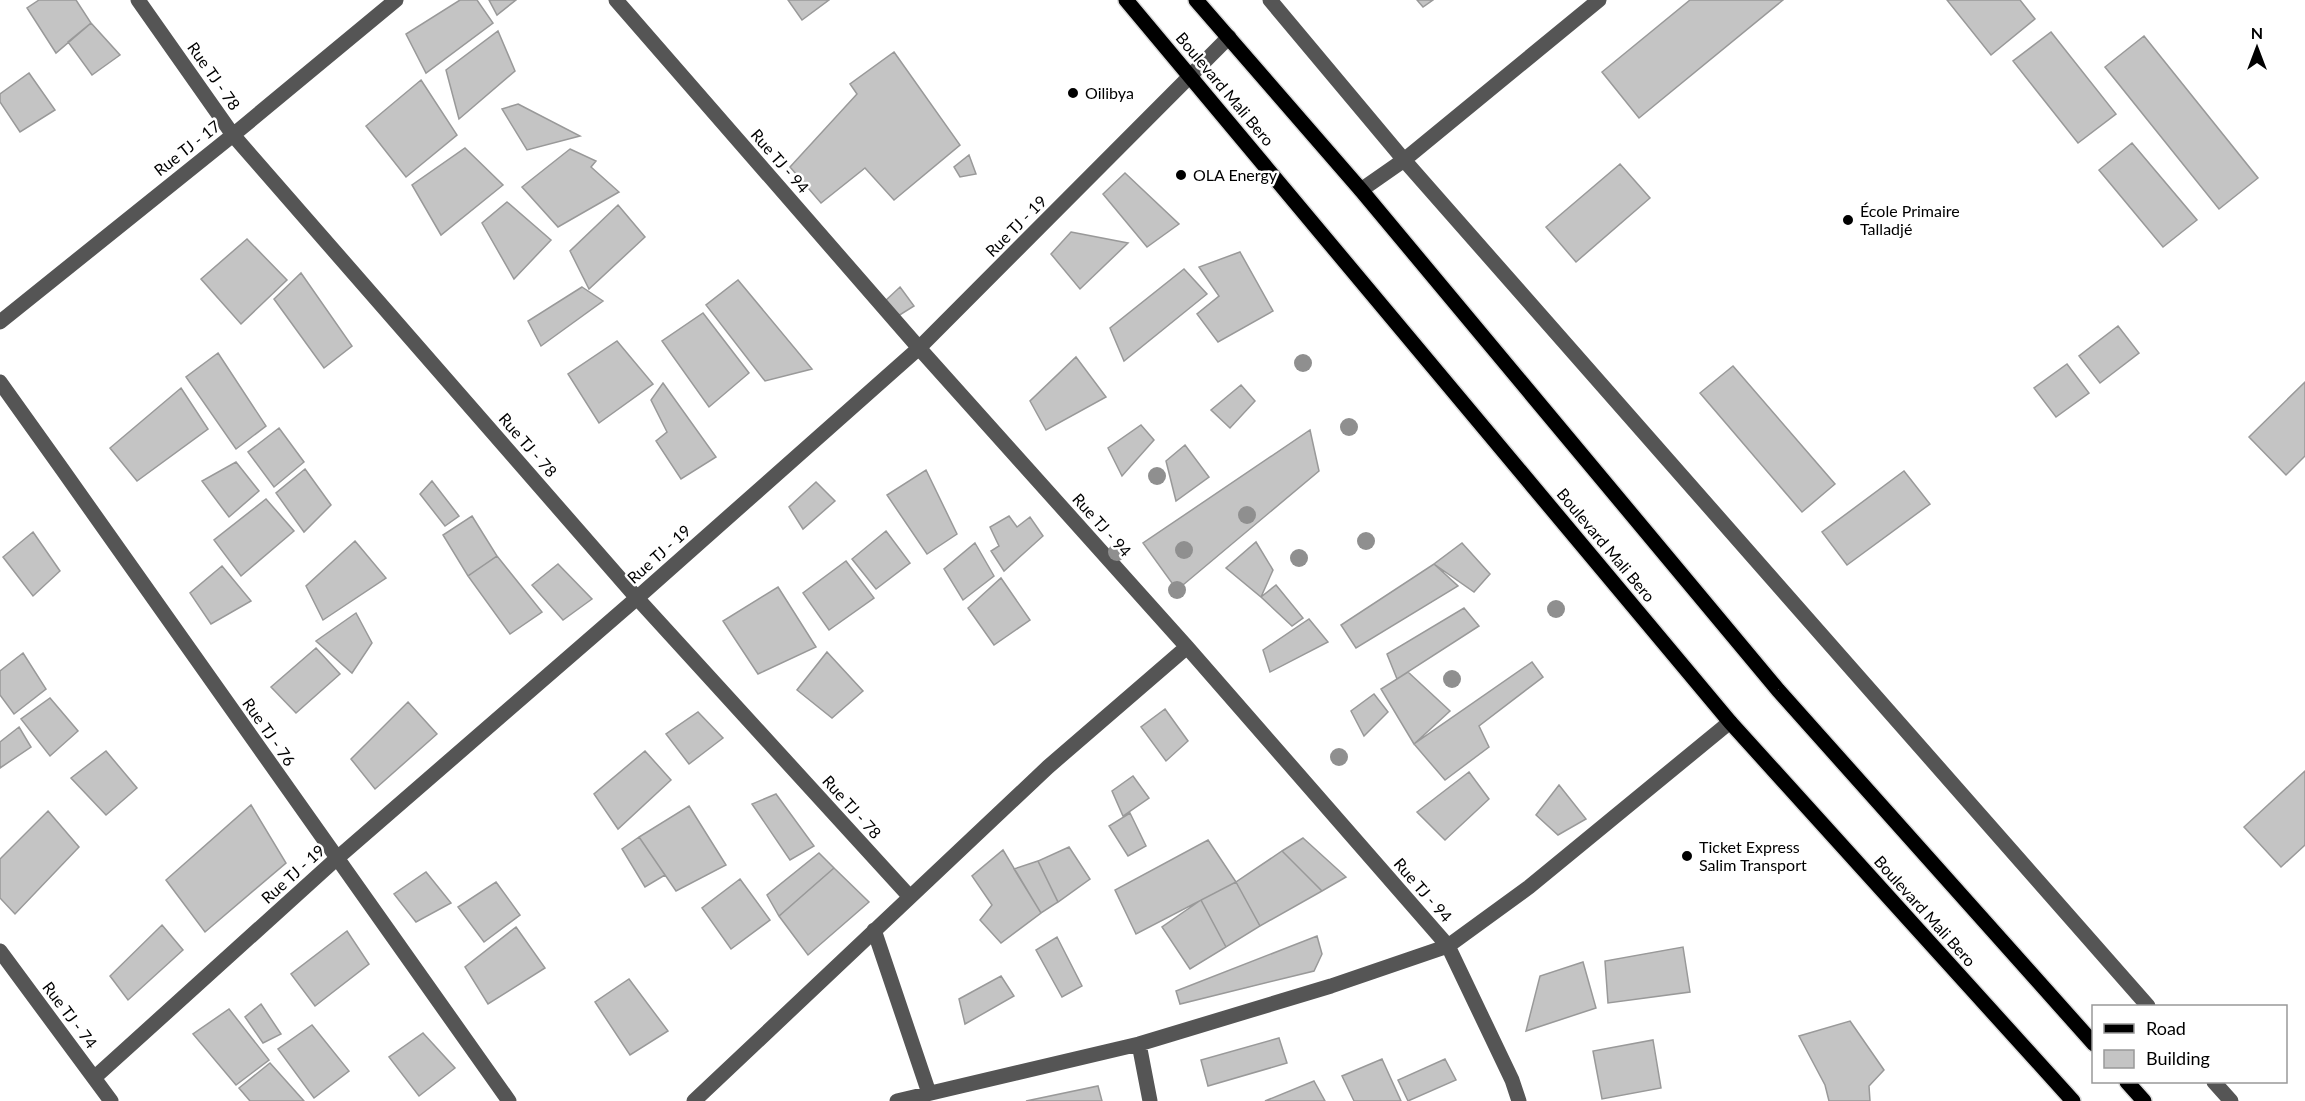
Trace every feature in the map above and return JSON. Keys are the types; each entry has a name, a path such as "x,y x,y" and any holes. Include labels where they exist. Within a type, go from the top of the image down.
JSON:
{"main road":[{"name":"Boulevard Mali Bero","path":"1126,0 1730,722 2073,1101"},
{"path":"1196,0 1361,190 1778,690 2092,1042"},
{"path":"2128,1083 2144,1101"}],"street":[{"name":"Rue TJ - 78","path":"138,0 233,135 637,598 910,897"},
{"name":"Rue TJ - 17","path":"0,322 233,135 396,0"},
{"name":"Rue TJ - 94","path":"616,0 919,348 1187,646 1448,946 1512,1080 1519,1101"},
{"path":"1270,0 1404,160 2147,1005"},
{"path":"1361,190 1404,160 1599,0"},
{"name":"Rue TJ - 19","path":"94,1078 335,860 637,598 919,348 1229,38"},
{"name":"Rue TJ - 76","path":"0,382 164,611 335,860 509,1101"},
{"path":"694,1101 1048,767 1187,646"},
{"path":"897,1101 1139,1044 1331,986 1448,946 1529,887 1730,722"},
{"path":"874,930 929,1093"},
{"name":"Rue TJ - 74","path":"0,951 111,1101"},
{"path":"1139,1044 1150,1101"},
{"path":"2215,1083 2231,1101"}],"building":[{"path":"39,0 76,0 91,23 56,53 27,8"},
{"path":"460,0 477,0 493,23 426,73 406,34"},
{"path":"489,0 516,0 497,15"},
{"path":"788,0 829,0 802,20"},
{"path":"1417,0 1433,0 1423,7"},
{"path":"1690,0 1783,0 1639,118 1602,72"},
{"path":"1947,0 2020,0 2035,19 1991,55"},
{"path":"91,23 120,55 92,75 68,42"},
{"path":"498,31 515,71 459,119 446,70"},
{"path":"2051,32 2116,114 2078,143 2013,61"},
{"path":"2144,36 2258,178 2219,209 2105,67"},
{"path":"894,52 960,145 894,200 865,168 821,203 790,167 857,94 850,84"},
{"path":"29,73 55,110 20,132 0,102 0,94"},
{"path":"421,80 457,135 406,177 366,126"},
{"path":"518,104 580,136 527,150 502,109"},
{"path":"2132,143 2197,220 2163,247 2099,170"},
{"path":"465,148 503,185 441,235 412,185"},
{"path":"570,149 596,161 591,167 619,192 558,227 522,187"},
{"path":"969,155 976,174 960,177 954,167"},
{"path":"1620,164 1650,198 1576,262 1546,227"},
{"path":"1125,173 1179,224 1147,247 1103,194"},
{"path":"507,202 551,240 514,279 482,223"},
{"path":"618,205 645,237 589,289 570,251"},
{"path":"1071,232 1128,243 1080,289 1051,254"},
{"path":"247,239 287,280 241,324 201,279"},
{"path":"1240,252 1273,311 1218,342 1197,314 1219,296 1199,267"},
{"path":"1184,269 1207,294 1124,361 1110,328"},
{"path":"301,273 352,346 324,368 274,299"},
{"path":"738,280 812,369 765,381 706,305"},
{"path":"582,287 603,301 541,346 528,321"},
{"path":"900,287 914,306 898,316 884,302"},
{"path":"703,313 749,373 709,407 662,341"},
{"path":"2118,326 2139,353 2100,383 2079,356"},
{"path":"617,341 653,384 599,423 568,374"},
{"path":"218,353 266,426 236,449 186,377"},
{"path":"1076,357 1106,397 1046,430 1030,401"},
{"path":"2067,364 2089,393 2056,417 2034,388"},
{"path":"1733,366 1835,484 1802,512 1700,393"},
{"path":"2305,382 2305,456 2286,475 2249,437"},
{"path":"663,383 716,457 681,479 656,441 667,432 651,400"},
{"path":"1241,385 1255,401 1230,428 1211,410"},
{"path":"181,388 208,429 137,481 110,448"},
{"path":"1141,425 1154,440 1122,476 1108,448"},
{"path":"279,428 304,462 274,487 248,452"},
{"path":"1310,430 1319,471 1177,590 1143,543"},
{"path":"1185,445 1209,477 1176,501 1166,461"},
{"path":"236,462 259,491 229,517 202,481"},
{"path":"305,469 331,505 304,532 276,493"},
{"path":"926,470 957,534 927,554 887,495"},
{"path":"1904,471 1930,504 1847,565 1822,532"},
{"path":"432,481 459,516 445,526 420,494"},
{"path":"816,482 835,501 803,529 789,507"},
{"path":"266,499 294,531 241,576 214,540"},
{"path":"472,516 497,556 468,576 443,535"},
{"path":"1009,516 1017,527 1030,517 1043,536 1004,571 991,551 999,546 990,527"},
{"path":"886,531 910,563 876,589 852,559"},
{"path":"33,532 60,571 33,596 3,557"},
{"path":"355,541 386,578 323,620 306,586"},
{"path":"1256,542 1273,570 1261,597 1226,568"},
{"path":"975,543 994,576 963,600 944,569"},
{"path":"1462,543 1490,574 1474,592 1434,564"},
{"path":"497,556 542,612 510,634 468,576"},
{"path":"846,561 874,598 829,630 803,593"},
{"path":"558,564 592,599 563,620 532,585"},
{"path":"1434,564 1458,586 1356,648 1341,625"},
{"path":"222,566 251,601 211,624 190,593"},
{"path":"1001,578 1030,620 994,645 968,608"},
{"path":"1276,585 1303,618 1292,626 1261,597"},
{"path":"778,587 816,647 758,674 723,621"},
{"path":"1464,608 1479,626 1397,679 1387,654"},
{"path":"356,613 372,643 352,673 316,641"},
{"path":"1309,619 1328,642 1270,672 1263,650"},
{"path":"316,648 340,674 296,713 271,687"},
{"path":"827,652 863,691 832,718 797,690"},
{"path":"23,653 46,689 14,714 0,695 0,671"},
{"path":"1532,662 1543,677 1479,726 1489,747 1445,780 1414,744"},
{"path":"1408,672 1450,711 1414,744 1381,689"},
{"path":"1374,694 1388,712 1364,736 1351,711"},
{"path":"50,698 78,731 50,756 21,719"},
{"path":"408,702 437,734 375,789 351,759"},
{"path":"1165,709 1188,741 1166,761 1141,727"},
{"path":"698,712 723,738 689,764 666,734"},
{"path":"19,727 31,747 0,768 0,742"},
{"path":"106,751 137,788 106,815 71,778"},
{"path":"645,751 671,780 618,829 594,794"},
{"path":"2305,771 2305,845 2281,867 2244,827"},
{"path":"1469,772 1489,799 1445,840 1417,812"},
{"path":"1133,776 1149,798 1123,816 1112,791"},
{"path":"1559,785 1586,819 1558,835 1536,815"},
{"path":"776,794 814,846 790,860 752,804"},
{"path":"251,805 286,863 205,932 166,880"},
{"path":"689,806 726,865 676,891 639,837"},
{"path":"48,811 79,847 15,914 0,898 0,859"},
{"path":"1130,813 1146,846 1128,856 1109,826"},
{"path":"639,837 665,875 645,887 622,849"},
{"path":"1303,838 1346,877 1322,891 1282,851"},
{"path":"1208,840 1236,882 1136,934 1115,890"},
{"path":"1069,847 1090,879 1058,902 1038,861"},
{"path":"1003,850 1041,913 1001,943 980,920 992,905 972,876"},
{"path":"1282,851 1322,891 1260,926 1236,882"},
{"path":"819,853 834,868 779,916 767,895"},
{"path":"1038,861 1058,902 1041,913 1014,869"},
{"path":"834,868 869,902 808,955 779,916"},
{"path":"426,872 451,903 416,922 394,894"},
{"path":"740,879 770,920 731,949 702,908"},
{"path":"496,882 520,915 484,942 458,907"},
{"path":"1236,882 1260,926 1226,947 1201,900"},
{"path":"1201,900 1226,947 1190,969 1162,927"},
{"path":"162,925 183,950 128,1000 110,976"},
{"path":"516,927 545,968 488,1004 465,967"},
{"path":"347,931 369,964 315,1006 291,974"},
{"path":"1317,936 1322,954 1314,971 1180,1004 1176,991"},
{"path":"1057,937 1082,986 1062,997 1036,950"},
{"path":"1683,947 1690,992 1608,1003 1605,961"},
{"path":"1583,962 1596,1008 1526,1031 1540,976"},
{"path":"1001,976 1014,996 965,1024 959,999"},
{"path":"629,979 668,1031 630,1055 595,1002"},
{"path":"261,1004 281,1034 263,1043 245,1017"},
{"path":"229,1009 269,1060 236,1085 193,1034"},
{"path":"1850,1021 1884,1070 1869,1086 1870,1101 1829,1101 1825,1085 1799,1036"},
{"path":"312,1025 349,1071 314,1098 278,1049"},
{"path":"423,1033 455,1068 419,1096 389,1057"},
{"path":"1279,1038 1287,1063 1208,1086 1201,1060"},
{"path":"1653,1040 1661,1088 1602,1099 1593,1051"},
{"path":"1382,1059 1401,1101 1354,1101 1342,1076"},
{"path":"1445,1059 1456,1080 1408,1101 1398,1080"},
{"path":"270,1063 304,1101 250,1101 239,1088"},
{"path":"1314,1081 1325,1101 1265,1101"},
{"path":"1098,1086 1102,1101 1026,1101"}],"place":[{"name":"Oilibya","path":"1073,93"},
{"name":"OLA Energy","path":"1181,175"},
{"name":"École Primaire Talladjé","path":"1848,220"},
{"name":"Ticket Express Salim Transport","path":"1687,856"}]}
